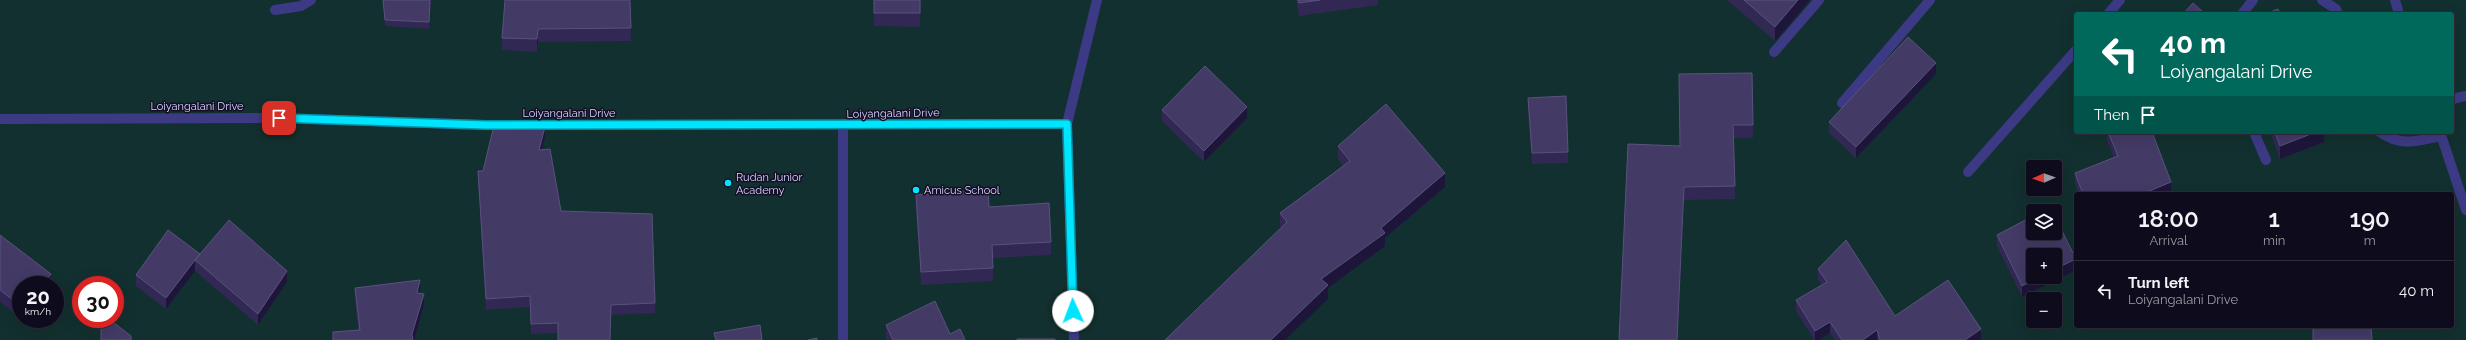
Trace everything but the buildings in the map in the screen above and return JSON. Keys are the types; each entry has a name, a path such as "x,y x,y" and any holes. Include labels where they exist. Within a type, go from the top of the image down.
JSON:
{"street":[{"path":"275,10 301,6 311,0"},
{"path":"1074,340 1067,124 1097,0"},
{"path":"1774,52 1819,0"},
{"path":"1842,103 1930,0"},
{"path":"2110,12 2120,0"},
{"path":"2244,12 2253,0"},
{"path":"2322,0 2336,9 2337,12"},
{"path":"2395,0 2398,12"},
{"path":"1968,172 2074,52"},
{"path":"2454,99 2466,96"},
{"name":"Loiyangalani Drive","path":"0,119 279,118 485,125 843,126 1067,124"},
{"path":"843,126 843,340"},
{"path":"2255,134 2266,160"},
{"path":"2382,134 2391,141 2416,141 2440,134 2466,210"}],"green space":[{"path":"0,0 2466,0 2466,340 0,340"}],"place":[{"name":"Rudan Junior Academy","path":"728,183"},
{"name":"Amicus School","path":"916,190"}],"route":[{"path":"279,118 485,125 843,126 1067,124 1073,311"}]}
